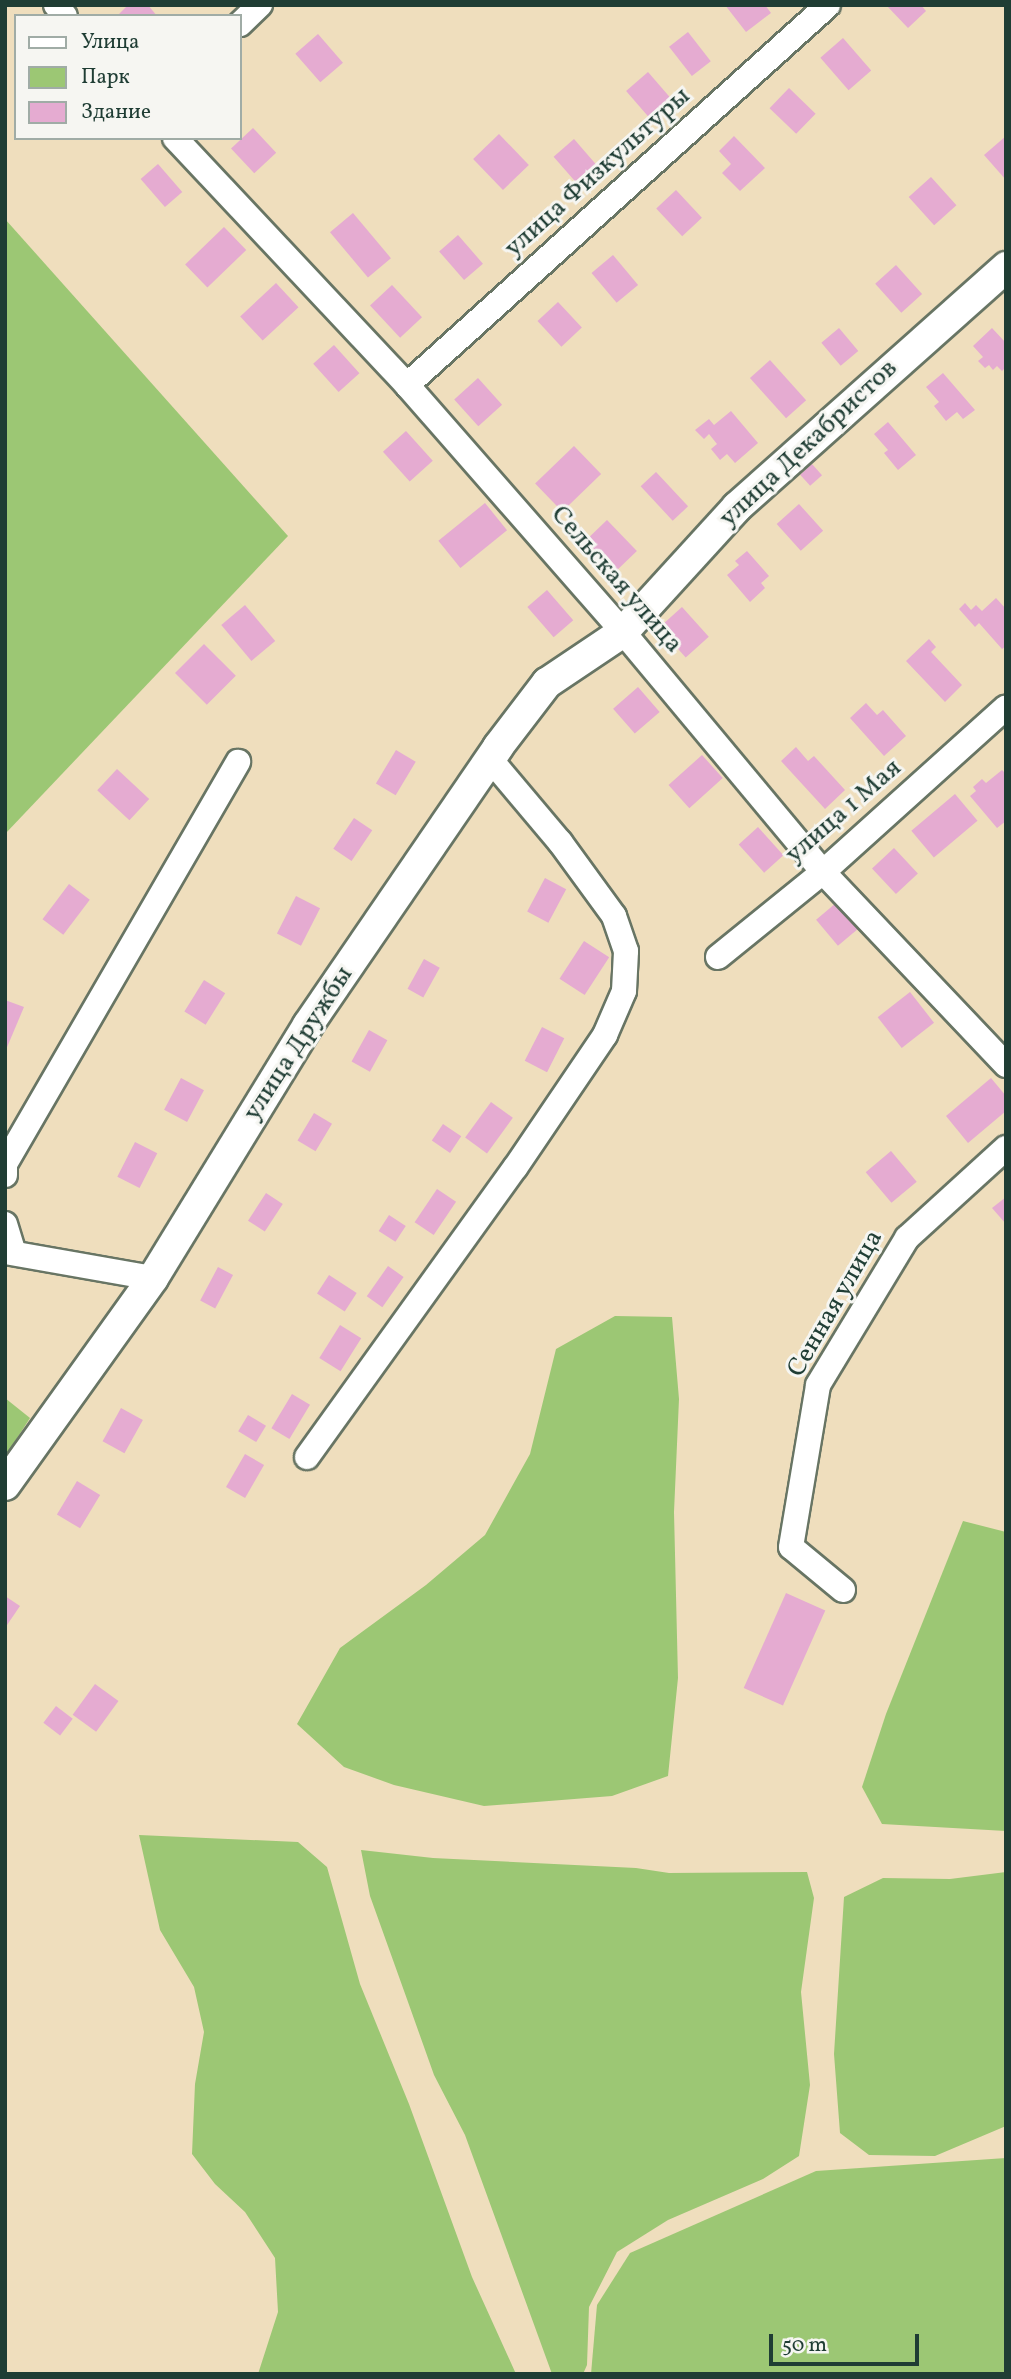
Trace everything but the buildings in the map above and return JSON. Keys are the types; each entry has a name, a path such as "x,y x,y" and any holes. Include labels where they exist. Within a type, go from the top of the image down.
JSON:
{"street":[{"path":"242,22 260,5"},
{"name":"улица Физкультуры","path":"407,385 828,5"},
{"name":"Сельская улица","path":"177,140 407,385 623,632 823,872 1006,1065"},
{"name":"улица Декабристов","path":"623,632 737,507 1006,267"},
{"name":"улица Дружбы","path":"5,1485 153,1278 308,1025 490,759 547,683 623,632"},
{"name":"улица 1 Мая","path":"718,957 823,872 1006,708"},
{"path":"307,1457 583,1069 605,1035 624,991 626,951 614,916 560,842 490,759"},
{"path":"5,1175 5,1164 238,762"},
{"name":"Сенная улица","path":"844,1590 791,1547 818,1385 907,1238 1006,1148"},
{"path":"5,1224 10,1253 153,1278"}],"green space":[{"path":"5,219 288,536 5,834"},
{"path":"615,1316 672,1317 679,1399 674,1512 678,1678 668,1776 612,1796 484,1806 394,1785 344,1767 297,1724 340,1648 426,1585 485,1535 530,1454 556,1349"},
{"path":"5,1398 30,1418 5,1457"},
{"path":"963,1521 1006,1532 1006,1831 882,1824 862,1787 886,1714"},
{"path":"139,1835 298,1842 327,1867 360,1984 409,2104 472,2277 516,2374 258,2374 278,2312 275,2258 245,2212 215,2184 192,2154 195,2084 204,2032 194,1987 160,1930"},
{"path":"361,1850 433,1858 636,1868 669,1873 807,1872 814,1898 801,1992 810,2085 799,2156 763,2179 668,2220 617,2252 589,2307 587,2365 583,2374 552,2374 465,2135 434,2075 370,1896"},
{"path":"1006,1872 1006,2126 935,2156 869,2155 840,2133 834,2054 844,1897 883,1878 950,1879"},
{"path":"1006,2158 1006,2374 591,2374 597,2305 630,2253 816,2171"}]}
